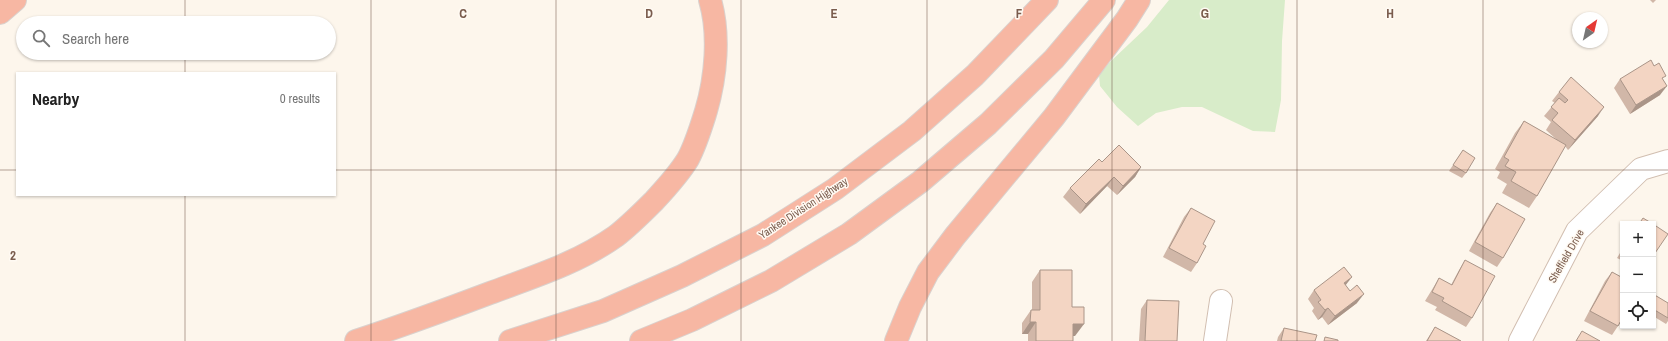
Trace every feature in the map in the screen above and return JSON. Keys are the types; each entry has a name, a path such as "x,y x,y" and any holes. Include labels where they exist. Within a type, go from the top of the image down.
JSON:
{"highway":[{"path":"0,14 15,0"},
{"path":"356,341 436,314 542,275 581,256 616,236 643,212 668,186 684,164 700,129 709,101 714,73 715,36 710,0"},
{"name":"Yankee Division Highway","path":"510,341 603,311 682,276 763,235 835,189 912,131 975,75 1047,0"},
{"path":"641,341 692,320 771,281 849,234 920,182 988,124 1043,70 1104,0"},
{"path":"896,341 910,307 928,272 968,220 1054,117 1127,19 1139,0"}],"street":[{"name":"Sheffield Drive","path":"1520,341 1577,231 1640,169 1668,161"},
{"path":"1215,341 1220,301"}],"green space":[{"path":"1169,0 1285,0 1282,41 1281,100 1275,132 1253,131 1202,107 1182,107 1156,113 1138,126 1117,107 1100,86 1099,75 1111,61 1147,27"}],"building":[{"path":"1651,60 1654,66 1659,63 1666,76 1662,78 1667,86 1636,105 1620,79"},
{"path":"1571,77 1604,107 1575,140 1552,120 1558,113 1551,107 1559,98 1565,103 1568,100 1559,92"},
{"path":"1524,121 1566,145 1537,196 1511,181 1516,172 1505,166 1509,160 1504,157"},
{"path":"1119,145 1141,167 1123,186 1114,177 1086,204 1070,188 1099,159 1102,162"},
{"path":"1463,150 1475,158 1466,173 1453,165"},
{"path":"1497,203 1525,219 1503,258 1475,242"},
{"path":"1191,208 1215,221 1203,244 1206,246 1197,263 1169,248"},
{"path":"1643,218 1648,221 1641,221"},
{"path":"1656,226 1668,234 1656,252"},
{"path":"1465,260 1495,276 1472,318 1442,301 1444,298 1432,292 1439,278 1452,285"},
{"path":"1344,267 1352,277 1344,283 1350,291 1357,285 1364,294 1335,316 1328,308 1325,310 1318,302 1321,300 1314,290"},
{"path":"1040,270 1072,270 1072,307 1084,307 1084,324 1073,324 1073,341 1036,341 1036,322 1030,322 1031,310 1040,310"},
{"path":"1612,272 1620,276 1620,322 1618,326 1590,311"},
{"path":"1656,296 1668,303 1668,318 1656,311"},
{"path":"1147,300 1179,301 1177,341 1145,341"},
{"path":"1435,327 1461,341 1427,341"},
{"path":"1284,328 1317,335 1315,341 1281,341"},
{"path":"1582,331 1600,341 1576,341"},
{"path":"1325,337 1338,340 1338,341 1324,341"}]}
